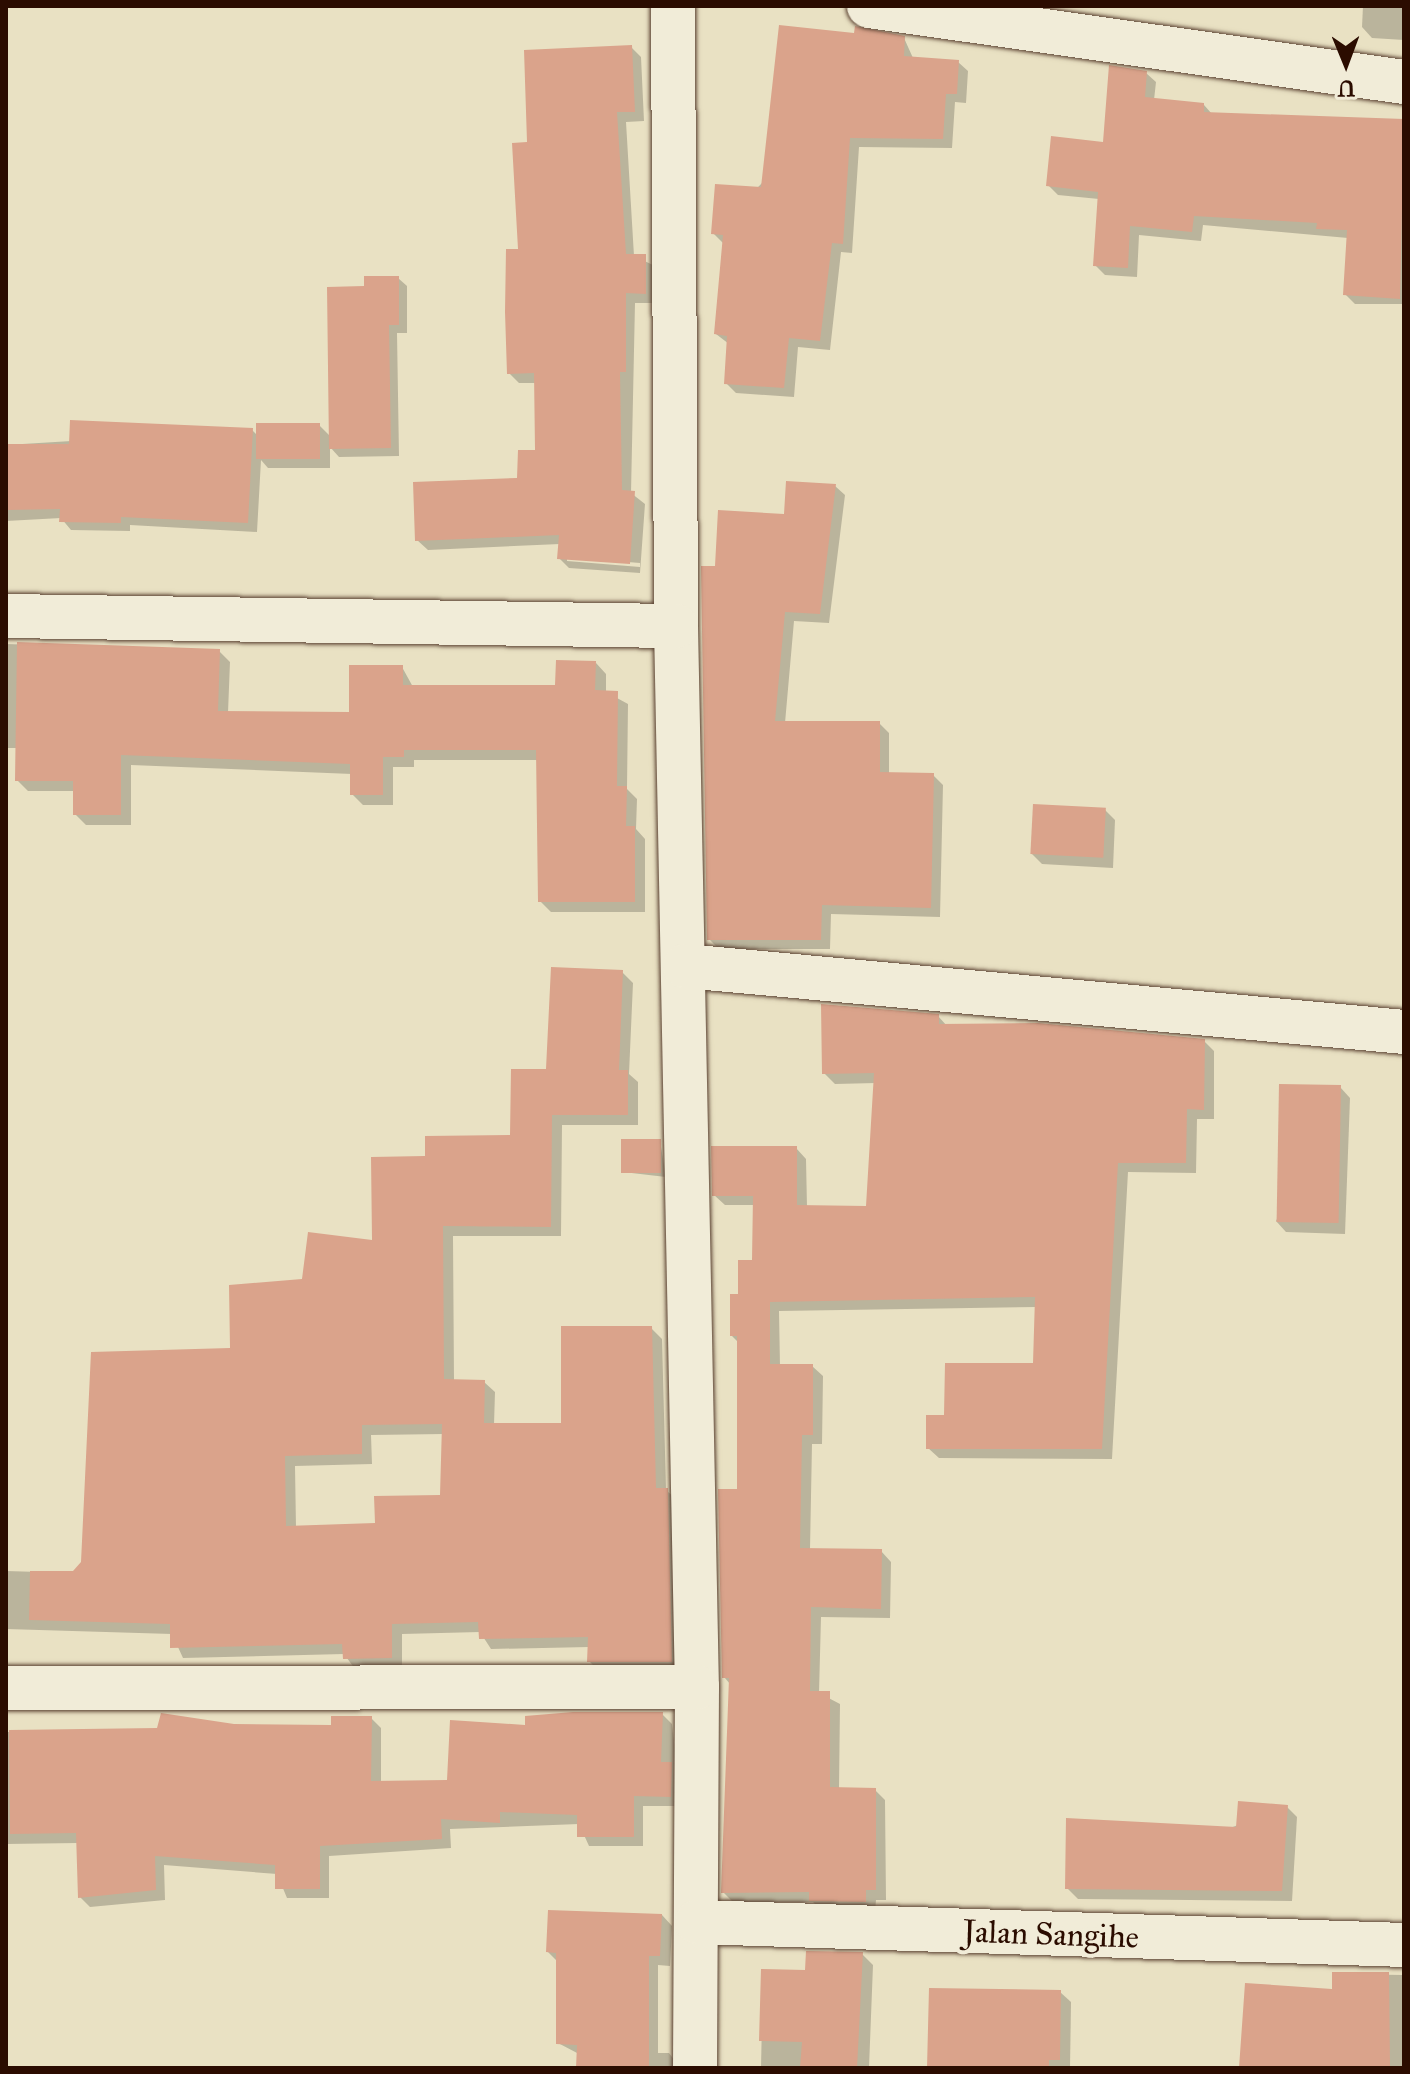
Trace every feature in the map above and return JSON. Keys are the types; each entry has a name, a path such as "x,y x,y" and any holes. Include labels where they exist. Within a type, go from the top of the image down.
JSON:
{"street":[{"path":"673,6 676,626 697,1687 695,2068"},
{"path":"869,6 1404,82"},
{"path":"6,616 676,626"},
{"path":"685,966 1404,1032"},
{"path":"6,1688 697,1687"},
{"name":"Jalan Sangihe","path":"697,1922 1404,1945"}],"building":[{"path":"779,25 854,33 855,26 905,36 904,56 959,60 957,94 946,94 943,139 850,138 843,244 832,243 820,341 789,338 784,388 724,384 727,336 714,334 723,235 711,234 715,184 761,187"},
{"path":"632,45 635,112 617,112 626,254 646,254 646,294 626,293 626,372 620,372 622,490 635,491 630,564 557,559 559,535 415,541 413,482 517,478 518,450 535,450 534,373 507,374 505,312 506,249 518,249 512,143 527,142 524,50"},
{"path":"1109,65 1147,71 1145,97 1204,103 1204,112 1404,119 1400,299 1343,295 1347,230 1316,229 1317,223 1194,216 1192,232 1130,226 1128,268 1093,266 1098,192 1046,186 1051,136 1103,142"},
{"path":"364,276 399,276 399,325 389,325 391,448 329,449 327,287 364,286"},
{"path":"70,420 253,428 248,523 121,517 121,523 59,522 60,509 6,510 6,444 69,444"},
{"path":"256,423 320,423 320,459 256,459"},
{"path":"786,481 836,484 820,614 785,612 775,721 880,721 880,772 934,773 931,908 822,905 821,940 707,940 701,566 715,566 718,510 784,514"},
{"path":"17,642 220,649 218,711 349,712 349,665 403,665 403,685 555,685 556,660 596,661 595,690 618,691 617,786 627,786 626,826 635,826 635,902 538,902 536,750 404,750 404,757 383,757 383,795 350,795 350,764 121,755 121,815 73,815 73,781 15,781"},
{"path":"1033,804 1106,808 1103,858 1030,854"},
{"path":"551,967 623,970 619,1070 628,1070 628,1115 552,1115 551,1227 443,1226 444,1379 485,1380 484,1423 561,1423 561,1326 652,1326 656,1488 668,1488 672,1662 587,1662 588,1637 479,1639 478,1622 392,1624 392,1658 343,1659 342,1644 170,1648 170,1624 29,1620 30,1571 73,1571 81,1562 91,1352 230,1348 229,1285 302,1279 308,1232 372,1240 371,1157 425,1156 425,1136 510,1135 511,1069 546,1069","holes":["442,1424 440,1495 374,1496 375,1523 286,1526 285,1456 362,1454 362,1425"]},
{"path":"821,1004 939,1014 939,1024 1038,1023 1205,1039 1204,1110 1187,1109 1186,1163 1118,1163 1102,1449 926,1449 926,1415 944,1415 945,1363 1033,1363 1035,1297 770,1302 770,1364 813,1364 813,1435 802,1435 800,1548 882,1549 881,1609 811,1607 810,1691 830,1691 830,1787 876,1788 876,1890 866,1890 866,1902 809,1901 809,1892 721,1893 729,1678 722,1678 718,1489 737,1489 737,1336 730,1336 730,1294 738,1294 738,1260 752,1260 753,1196 712,1196 711,1146 797,1146 797,1205 866,1206 874,1073 822,1074"},
{"path":"1279,1084 1341,1085 1339,1223 1277,1222"},
{"path":"621,1139 661,1139 661,1173 621,1173"},
{"path":"573,1712 663,1712 661,1762 672,1762 671,1797 634,1796 634,1837 577,1837 577,1815 500,1812 500,1823 441,1819 442,1839 320,1846 320,1889 275,1889 275,1865 155,1856 156,1890 78,1898 76,1833 10,1834 9,1730 157,1728 161,1713 234,1724 331,1725 331,1716 372,1716 371,1781 447,1780 450,1720 525,1725 525,1716"},
{"path":"1238,1801 1288,1805 1282,1891 1065,1889 1066,1818 1236,1827"},
{"path":"548,1910 662,1914 660,1956 649,1956 649,2068 576,2068 577,2045 556,2044 556,1953 546,1952"},
{"path":"806,1951 863,1952 857,2068 800,2068 802,2042 759,2041 761,1969 805,1970"},
{"path":"1332,1972 1389,1972 1390,2067 1239,2068 1245,1983 1332,1989"},
{"path":"929,1988 1061,1990 1060,2060 1049,2060 1049,2068 927,2068"}]}
